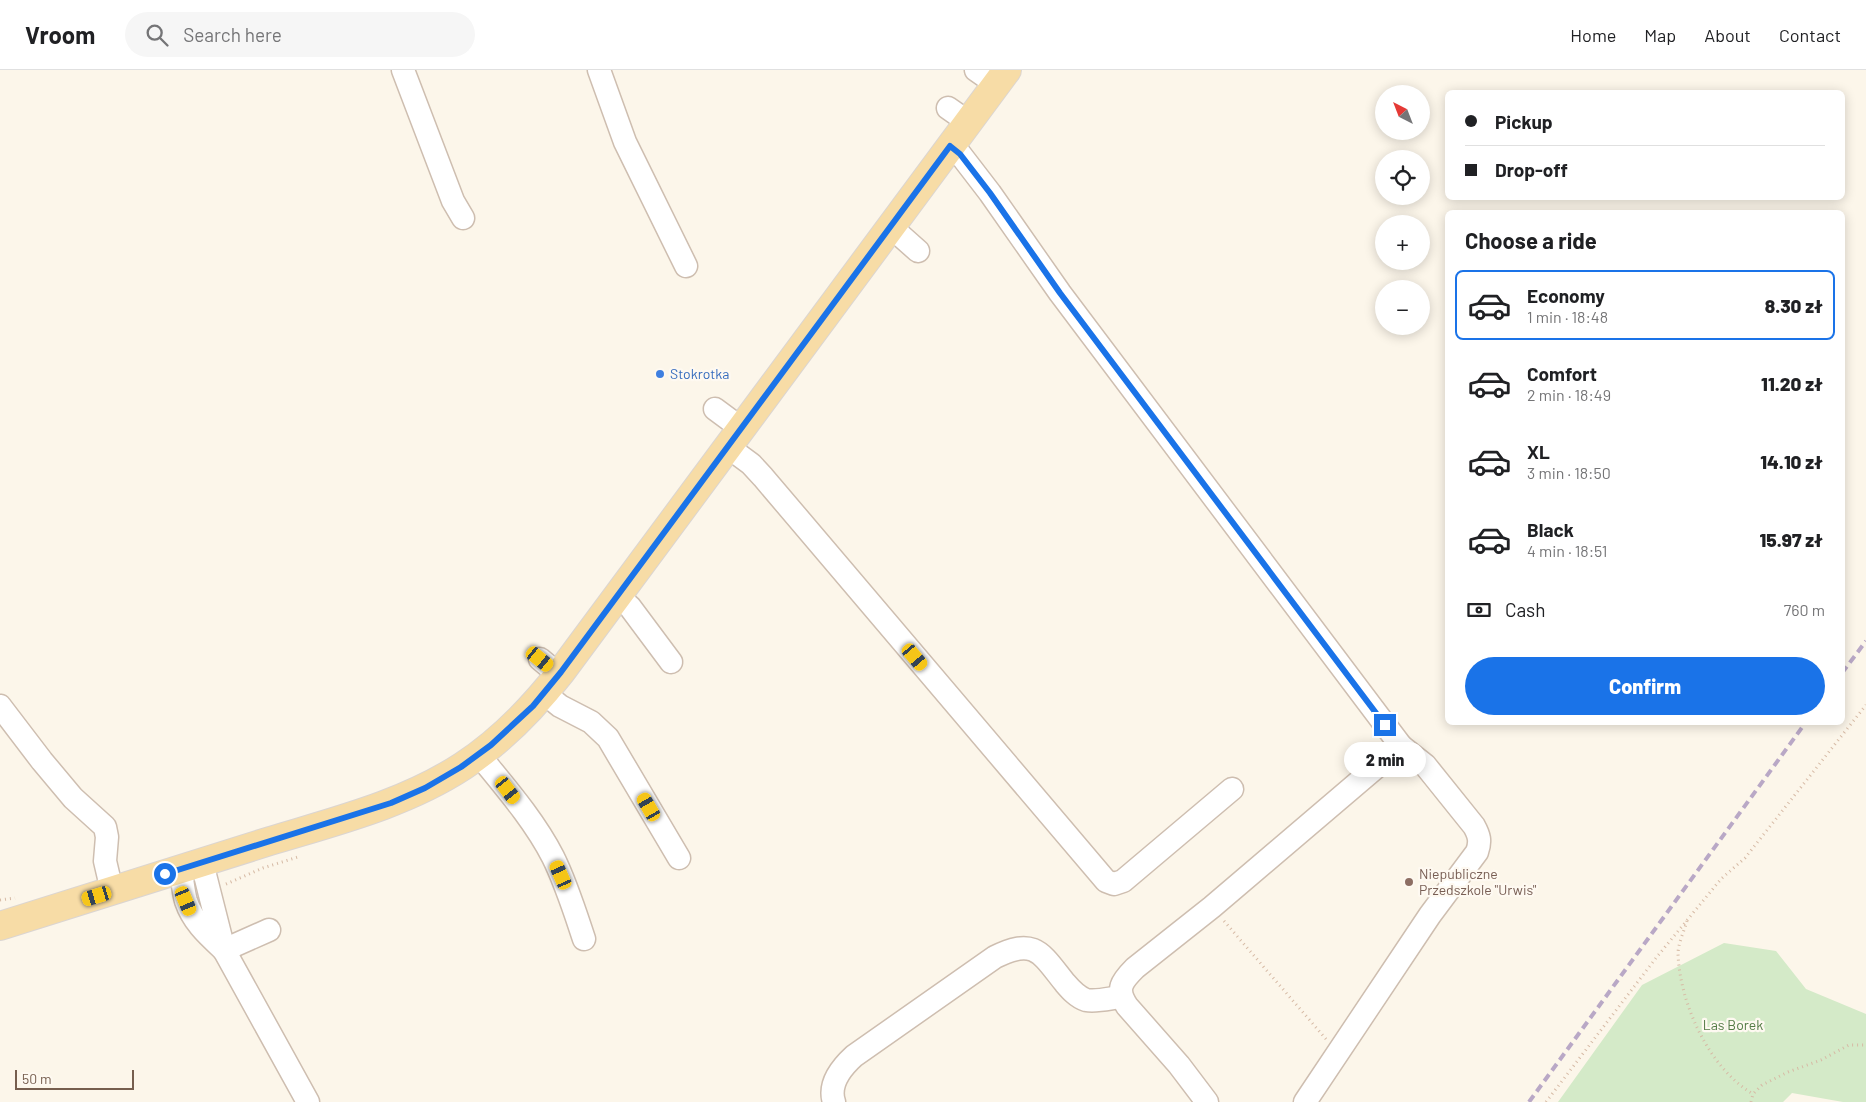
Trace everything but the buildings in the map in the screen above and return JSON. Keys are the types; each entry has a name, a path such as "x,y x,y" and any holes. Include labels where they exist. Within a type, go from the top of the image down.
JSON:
{"main road":[{"path":"0,926 191,867 402,798 447,776 479,754 512,727 548,676 618,596 891,227 950,146 958,115 993,75"}],"street":[{"path":"403,70 453,201 463,218"},
{"path":"599,70 625,142 686,266"},
{"path":"950,146 960,154 990,193 1060,293 1401,746 1425,765 1474,826 1479,835 1480,844 1477,852 1430,916 1305,1102"},
{"path":"891,227 918,251"},
{"path":"715,409 751,464 1106,881 1114,884 1123,880 1232,789"},
{"path":"618,596 630,607 671,662"},
{"path":"548,676 560,706 591,722 608,738 679,858"},
{"path":"0,706 73,798 105,827 107,838 105,861 112,891"},
{"path":"1207,1102 1179,1065 1121,997 1121,987 1124,979 1134,968 1212,907 1401,746"},
{"path":"479,754 528,817 546,844 561,875 584,939"},
{"path":"191,867 186,901 191,912 201,928 224,950 308,1102"},
{"path":"224,950 269,930"},
{"path":"834,1102 835,1084 842,1068 854,1056 996,957 1009,950 1023,947 1035,950 1046,959 1078,996 1088,1000 1121,997"}],"path":[{"path":"1546,1102 1627,993 1721,879 1744,858 1866,705"},
{"path":"0,900 21,897"},
{"path":"1212,907 1338,1052"},
{"path":"1688,919 1678,952 1685,998 1692,1018 1718,1062 1746,1090 1753,1094"},
{"path":"1751,1102 1753,1094 1762,1085 1788,1072 1821,1060 1848,1046 1866,1045"}],"green space":[{"name":"Las Borek","path":"1724,943 1776,951 1806,989 1866,1014 1866,1102 1843,1102 1792,1093 1783,1102 1558,1102 1642,985"}],"railway":[{"path":"1845,669 1866,641"},
{"path":"1529,1102 1804,725"}],"place":[{"name":"Stokrotka","path":"660,374"},
{"name":"Niepubliczne Przedszkole \"Urwis\"","path":"1409,882"}],"route":[{"path":"165,874 391,803 425,788 461,767 512,727 533,706 561,672 680,514 950,146 960,154 990,193 1060,293 1385,725"}]}
